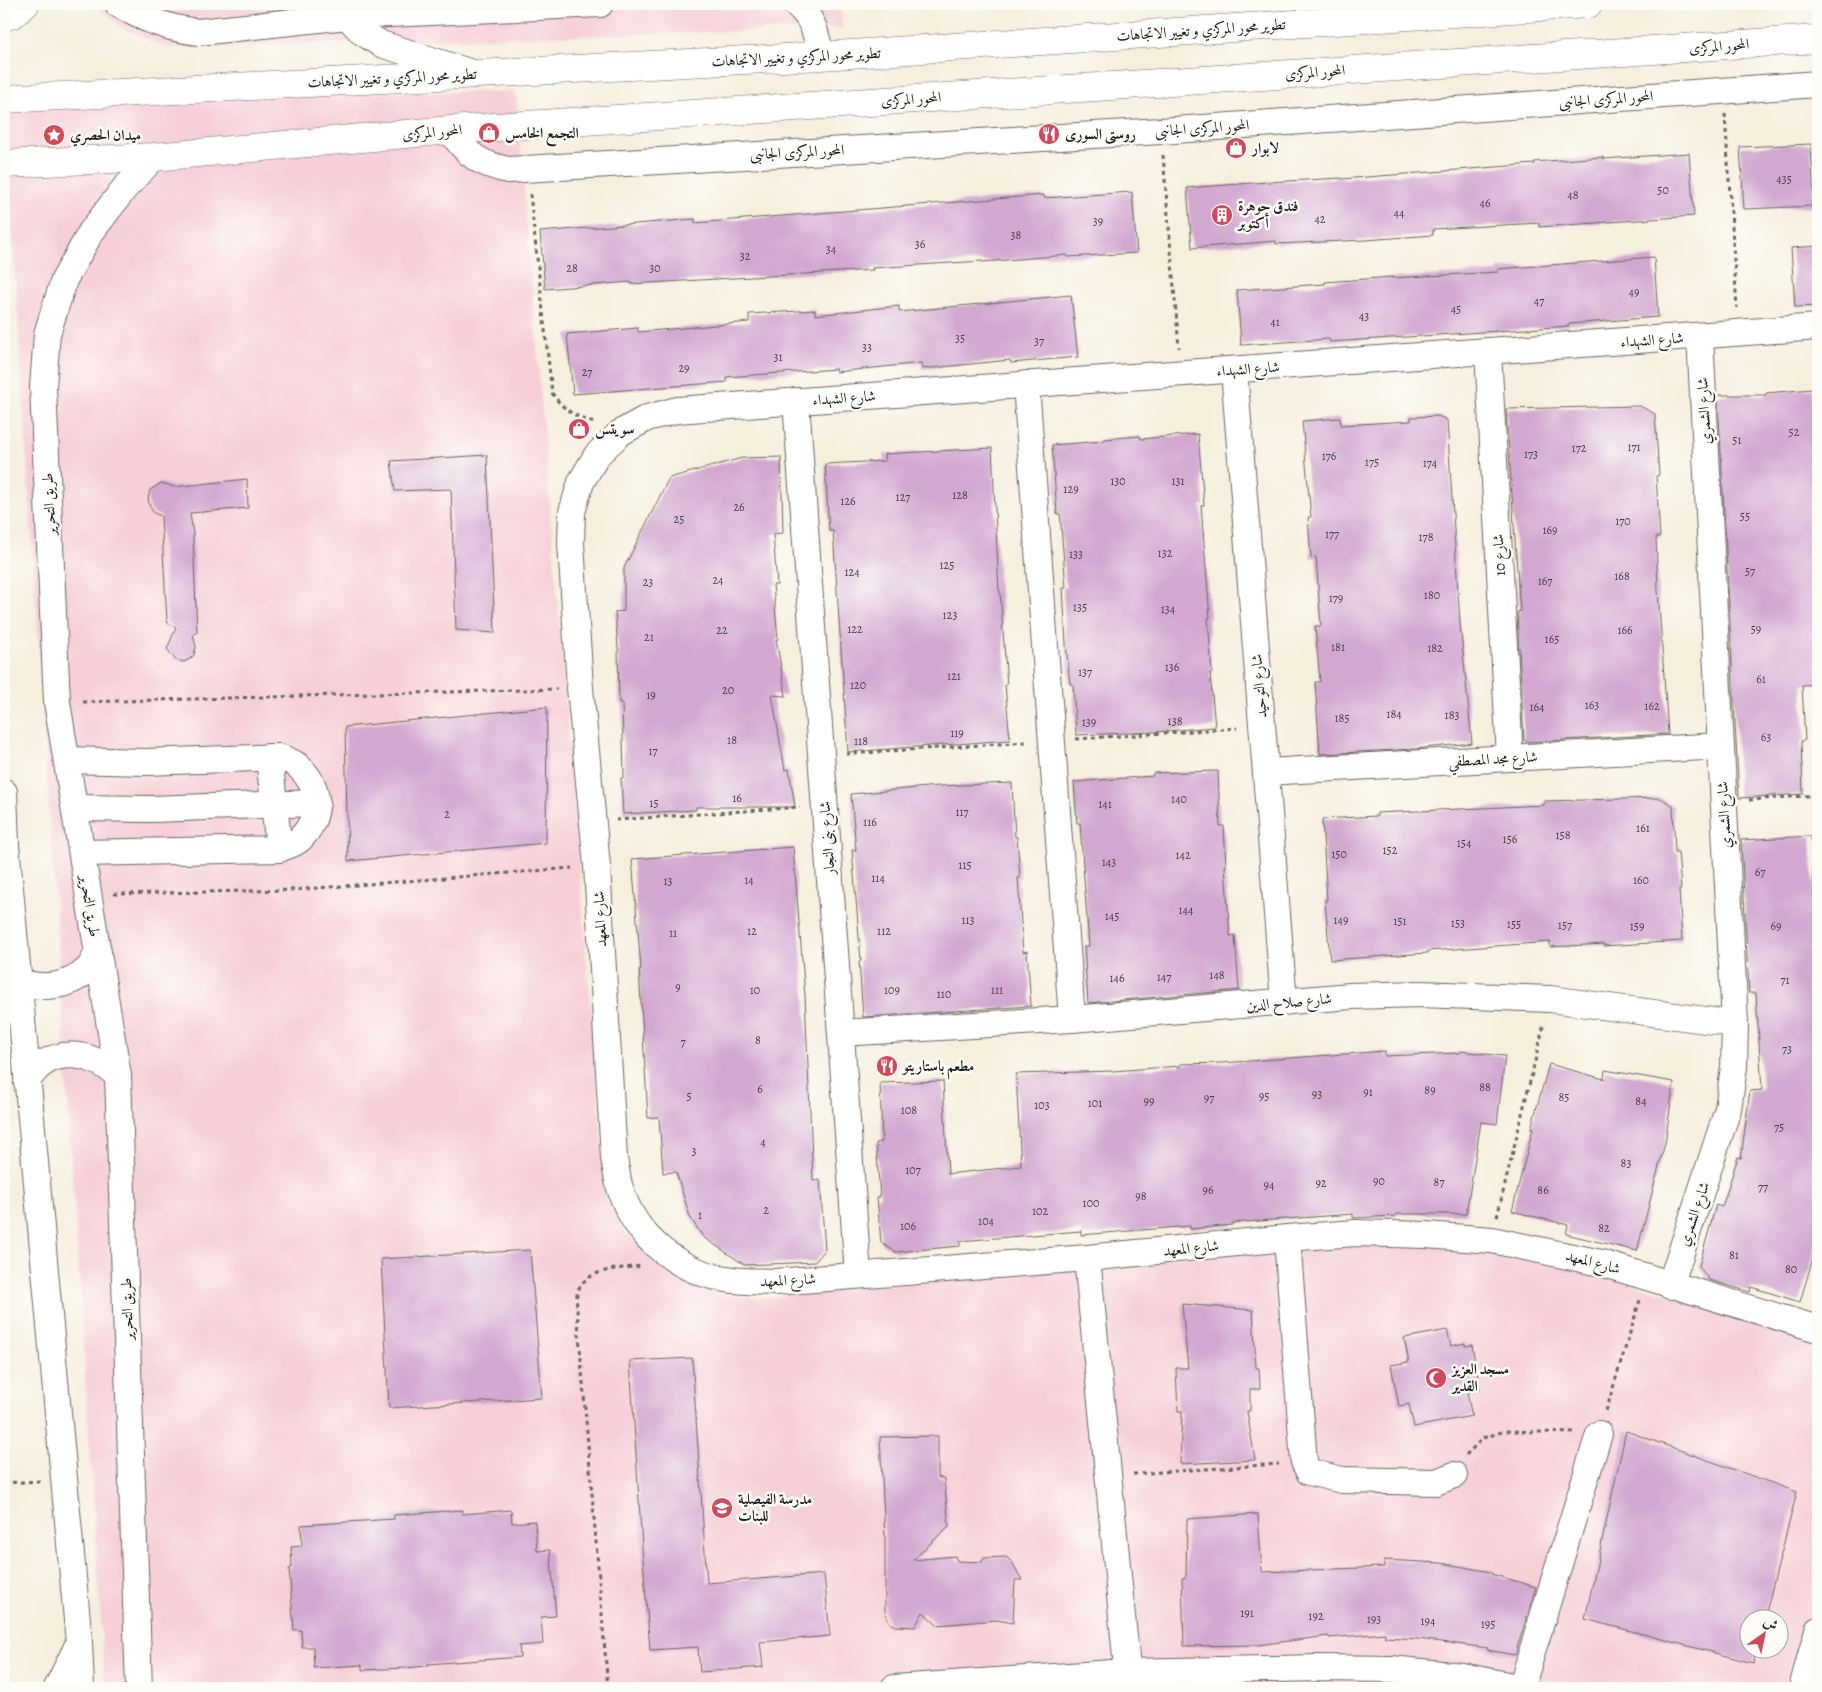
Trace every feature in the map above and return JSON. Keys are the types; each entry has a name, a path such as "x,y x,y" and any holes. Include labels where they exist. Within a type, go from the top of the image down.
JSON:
{"main road":[{"path":"4,17 13,14 25,4"},
{"name":"تطوير محور المركزي و تغيير الاتجاهات","path":"4,99 821,56 1588,4"},
{"name":"المحور المركزى","path":"4,164 154,157 450,130 1818,39"}],"street":[{"path":"136,8 157,24 178,30 200,32 347,16 600,4"},
{"path":"796,4 806,12 813,24 821,56"},
{"path":"347,16 362,32 380,44 475,74"},
{"name":"المحور المركزى الجانبى","path":"450,130 461,146 474,158 490,166 508,170 1161,131 1818,84"},
{"name":"طريق التحرير","path":"140,1687 118,1076 58,702 44,387 47,334 64,280 91,232 124,189 154,157"},
{"name":"شارع الشهداء","path":"677,410 1818,328"},
{"name":"شارع الشمري","path":"1659,1281 1728,1109 1734,1067 1735,1024 1700,336"},
{"name":"شارع 10","path":"1488,351 1510,758"},
{"name":"شارع التوحيد","path":"1234,370 1284,1002"},
{"path":"1026,384 1072,1019"},
{"name":"شارع بنى النجار","path":"796,401 858,1275"},
{"name":"شارع المعهد","path":"677,410 647,418 620,433 597,455 581,482 572,512 571,543 580,688 598,866 614,1158 620,1188 632,1217 650,1241 674,1261 702,1274 733,1280 775,1282 1087,1258 1286,1238 1356,1233 1426,1235 1492,1240 1600,1263 1818,1329"},
{"name":"شارع مجد المصطفي","path":"1266,772 1720,746"},
{"path":"269,757 279,849"},
{"path":"67,760 146,762 278,757 298,765 312,782 317,803 312,823 299,840 279,849 82,853"},
{"path":"4,792 6,845 79,1642 81,1688"},
{"path":"74,808 152,809 317,803"},
{"path":"18,982 41,987 67,982 89,968 98,952"},
{"name":"شارع صلاح الدين","path":"841,1033 1072,1019 1351,996 1420,994 1550,999 1735,1024"},
{"path":"28,1082 33,1071 42,1064 64,1056 88,1057 109,1068 118,1076"},
{"path":"1286,1238 1304,1462 1310,1472 1342,1480 1436,1482 1460,1465"},
{"path":"1087,1258 1128,1680"},
{"path":"894,1688 1128,1680 1319,1668 1391,1669 1462,1676 1522,1688 1599,1434"},
{"path":"1802,1688 1818,1630"},
{"path":"57,1688 79,1642"}],"path":[{"path":"1723,90 1739,333"},
{"path":"1161,131 1182,373"},
{"path":"528,168 552,393 561,406 574,415 620,433"},
{"path":"58,702 580,688"},
{"path":"1723,802 1818,795"},
{"path":"593,821 825,806"},
{"path":"88,894 292,890 598,866"},
{"path":"1492,1240 1550,999"},
{"path":"608,1688 576,1310 577,1294 586,1279 600,1272 674,1261"},
{"path":"1460,1465 1483,1438 1505,1431 1599,1434 1659,1281"},
{"path":"1108,1476 1304,1462"},
{"path":"4,1483 64,1479"}],"shaded area":[{"path":"95,4 841,4 842,28 168,48 122,28"},
{"path":"516,91 606,1196 623,1230 671,1275 719,1295 760,1298 1368,1238 1493,1247 1818,1334 1818,1688 105,1688 4,98"}],"building":[{"path":"1811,144 1814,206 1744,209 1740,147"},
{"path":"1689,153 1694,216 1539,227 1539,223 1433,229 1433,235 1276,244 1276,241 1192,248 1187,188 1341,179 1603,157 1603,159"},
{"path":"1132,192 1137,253 1068,257 1067,255 872,268 873,270 631,284 631,282 545,289 540,232 695,219 695,223 1044,195 1044,198"},
{"path":"1818,246 1818,306 1795,307 1791,248"},
{"path":"1654,257 1658,317 1483,332 1330,342 1329,339 1241,345 1237,290 1392,277 1498,272 1498,269"},
{"path":"1071,295 1078,357 1011,363 1010,360 922,369 921,363 836,372 836,369 726,377 727,382 573,394 567,334 638,328 638,332 749,322 749,314 815,310 815,315 899,306 899,312"},
{"path":"1812,389 1818,467 1818,684 1802,685 1805,740 1801,741 1803,794 1739,798 1718,395 1766,395 1766,393"},
{"path":"1640,406 1655,414 1659,475 1656,476 1660,537 1656,537 1658,590 1668,734 1527,742 1524,740 1517,612 1520,612 1506,409"},
{"path":"1438,416 1447,420 1460,623 1472,743 1414,749 1320,754 1315,682 1320,682 1315,626 1321,626 1316,557 1311,558 1308,517 1311,517 1302,421 1340,418 1341,425 1411,421 1411,417"},
{"path":"1198,434 1204,505 1201,505 1210,618 1208,618 1212,673 1210,673 1215,727 1076,735 1073,684 1070,684 1066,644 1063,588 1066,588 1060,514 1057,514 1052,445 1140,436 1141,439"},
{"path":"992,448 999,591 1010,740 848,752 833,531 829,531 825,464 885,461 884,454"},
{"path":"487,455 495,633 456,630 451,489 395,491 391,461"},
{"path":"781,457 783,533 773,534 777,585 773,585 778,639 776,639 786,696 772,695 785,770 789,769 795,807 696,807 696,810 623,814 621,778 624,777 622,703 619,703 615,612 624,611 624,568 669,478 742,458"},
{"path":"247,479 248,508 190,513 193,534 197,633 193,634 196,647 194,655 190,659 184,662 176,660 167,649 176,628 167,622 161,516 154,513 150,507 148,499 150,490 161,483 173,487"},
{"path":"547,707 546,843 348,861 345,727"},
{"path":"1218,771 1220,826 1224,826 1230,936 1235,935 1239,990 1088,1003 1084,946 1089,946 1080,823 1077,823 1074,782 1153,776 1153,773"},
{"path":"1012,783 1015,837 1017,837 1020,878 1018,878 1023,952 1027,951 1031,1006 863,1017 859,961 861,961 852,850 856,850 851,794 938,786"},
{"path":"1661,798 1673,806 1675,852 1678,852 1681,889 1679,889 1682,941 1550,947 1550,942 1330,960 1325,900 1327,900 1322,819 1377,816 1377,813 1544,805 1544,801"},
{"path":"1811,836 1818,949 1818,1241 1800,1302 1751,1287 1750,1292 1709,1280 1699,1266 1716,1205 1722,1207 1738,1157 1741,1158 1750,1091 1762,1090 1756,993 1749,993 1741,840"},
{"path":"793,847 805,996 813,1181 820,1180 825,1250 815,1262 745,1265 703,1237 690,1217 676,1172 663,1173 659,1117 648,1118 639,969 641,969 632,859"},
{"path":"1385,1051 1385,1056 1460,1053 1460,1051 1505,1056 1497,1124 1481,1122 1466,1214 1396,1214 1396,1216 1353,1218 1353,1214 1232,1223 1232,1225 1190,1229 1190,1226 1081,1235 1081,1231 960,1241 960,1246 896,1252 881,1243 877,1197 880,1197 876,1143 882,1142 880,1083 943,1081 948,1174 1021,1166 1016,1074 1113,1071 1180,1066 1180,1064 1222,1063"},
{"path":"1549,1064 1604,1079 1605,1070 1674,1082 1665,1143 1637,1251 1566,1234 1568,1225 1512,1211 1533,1128 1531,1128"},
{"path":"530,1250 542,1398 389,1408 381,1259"},
{"path":"1182,1304 1253,1310 1256,1368 1259,1368 1260,1389 1250,1389 1250,1411 1247,1411 1255,1460 1180,1464 1182,1411 1178,1411 1176,1368 1188,1368"},
{"name":"مسجد العزيز القدير","path":"1447,1330 1451,1346 1465,1343 1465,1346 1472,1345 1480,1390 1467,1393 1472,1416 1414,1427 1409,1404 1399,1406 1391,1365 1409,1362 1404,1338"},
{"path":"692,1358 707,1583 824,1574 830,1636 760,1642 763,1667 700,1672 698,1647 650,1650 630,1361"},
{"path":"1626,1431 1797,1492 1767,1610 1740,1610 1740,1660 1585,1619"},
{"path":"938,1436 938,1477 944,1479 949,1526 913,1560 955,1556 957,1561 982,1562 984,1558 1006,1557 1012,1562 1022,1580 1015,1580 1013,1623 997,1620 937,1625 923,1612 915,1627 896,1626 890,1623 887,1618 885,1610 885,1538 880,1437"},
{"path":"462,1510 463,1514 511,1510 512,1523 535,1521 537,1551 550,1550 556,1616 541,1617 543,1644 519,1646 520,1657 428,1664 428,1666 404,1668 362,1670 362,1665 314,1668 313,1647 302,1647 301,1630 294,1630 289,1569 292,1567 291,1547 302,1546 301,1525 394,1519 394,1515"},
{"path":"1258,1514 1262,1572 1384,1567 1384,1560 1441,1563 1491,1572 1491,1574 1536,1587 1515,1655 1487,1650 1488,1648 1418,1639 1385,1637 1385,1633 1329,1638 1329,1636 1257,1645 1184,1646 1182,1578 1186,1577 1187,1519"},
{"path":"1742,1660 1754,1660 1753,1663"}],"place":[{"name":"التجمع الخامس","path":"489,133"},
{"name":"روستى السورى","path":"1049,134"},
{"name":"ميدان الحصري","path":"54,135"},
{"name":"لابوار","path":"1236,148"},
{"name":"فندق جوهرة أكتوبر","path":"1222,215"},
{"name":"سويتس","path":"579,429"},
{"name":"مطعم باستاريتو","path":"887,1066"},
{"name":"مسجد العزيز القدير","path":"1436,1378"},
{"name":"مدرسة الفيصلية للبنات","path":"722,1508"}]}
